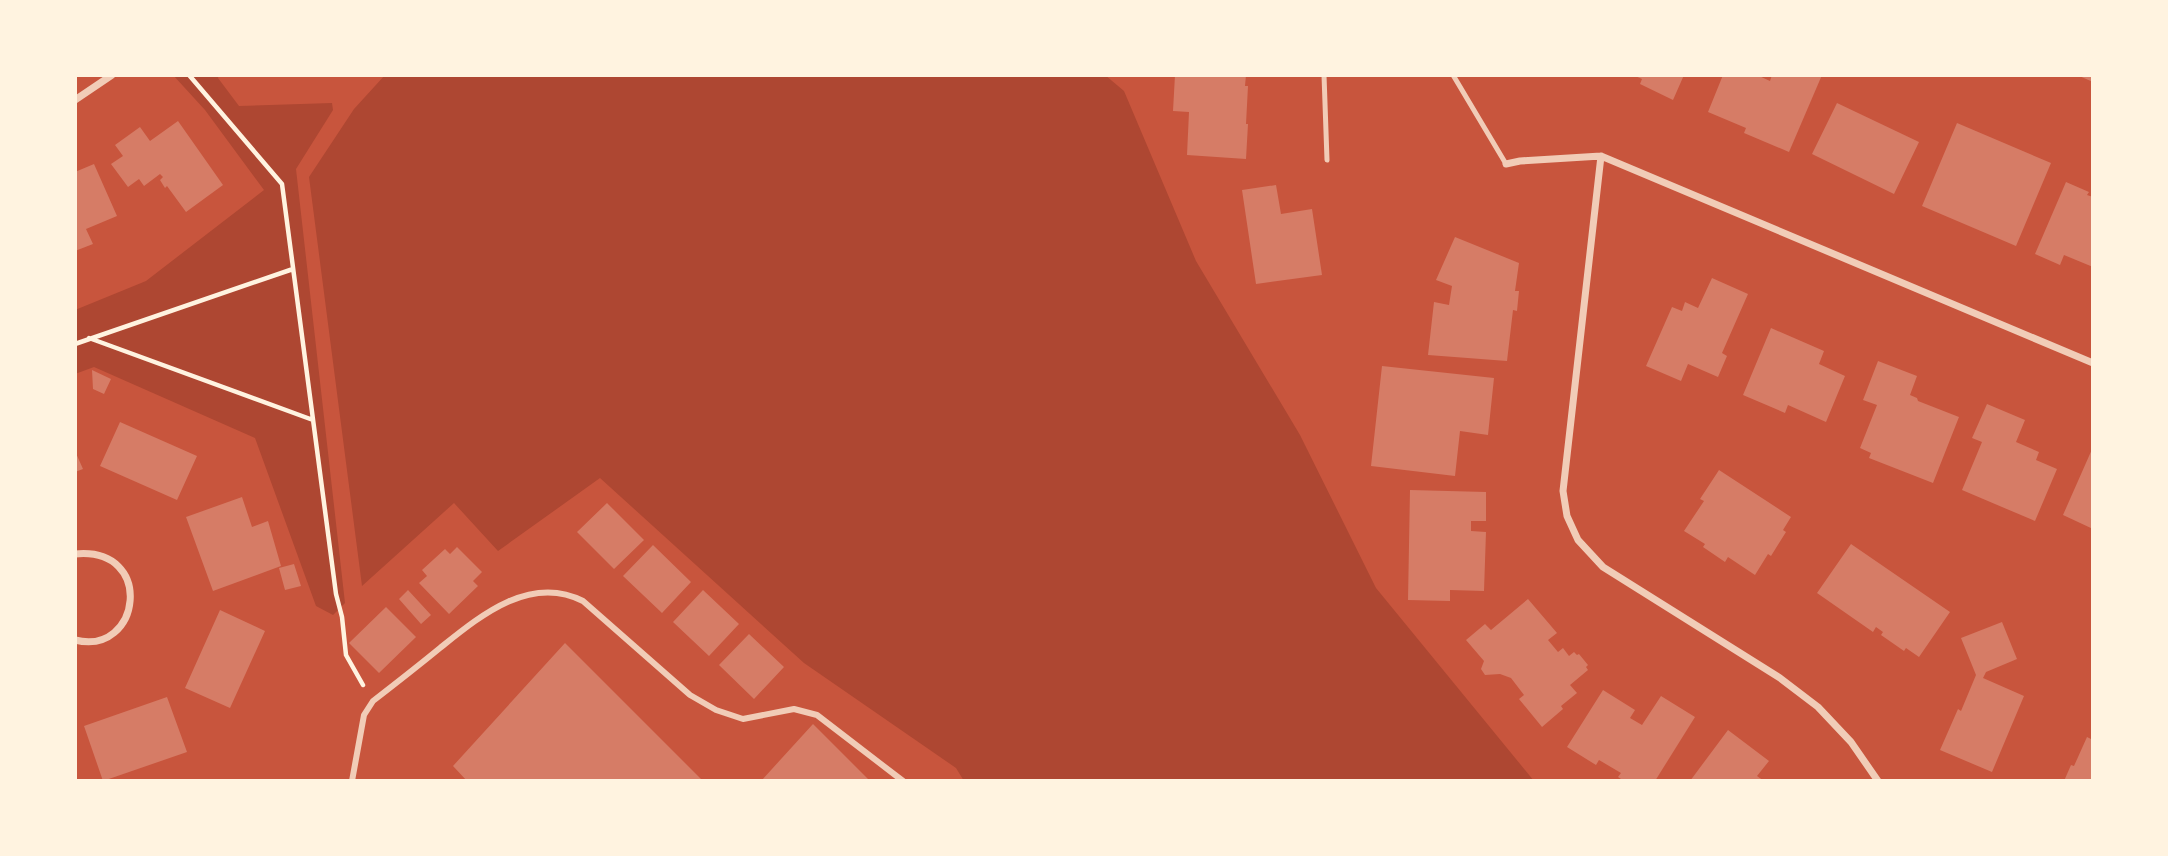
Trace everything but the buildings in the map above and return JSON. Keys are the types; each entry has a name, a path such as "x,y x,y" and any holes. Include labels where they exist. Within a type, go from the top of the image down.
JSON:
{"street":[{"path":"75,100 112,75"},
{"path":"1601,156 1563,491 1567,516 1578,540 1603,567 1780,678 1818,707 1851,742 1878,781"},
{"path":"1506,164 1601,156 2093,363"},
{"path":"75,554 104,556 117,565 127,577 131,604 127,618 107,637 93,642 75,640"},
{"path":"352,781 364,715 373,701 484,613 513,600 546,592 567,593 583,601 690,695 716,710 743,719 794,709 817,715 904,781"}],"lane":[{"path":"1324,75 1327,160"},
{"path":"1453,75 1506,164"}],"path":[{"path":"189,75 282,184 346,655 373,701"},
{"path":"75,344 293,269"},
{"path":"89,338 313,421"}],"shaded area":[{"path":"173,75 219,75 218,78 239,106 332,103 333,110 296,169 345,603 333,615 316,606 255,438 94,367 75,374 75,310 146,281 264,190 205,110"},
{"path":"385,75 1105,75 1124,91 1196,261 1300,435 1376,588 1534,781 964,781 956,768 804,663 600,478 498,551 454,503 362,586 309,177 354,109"}]}
